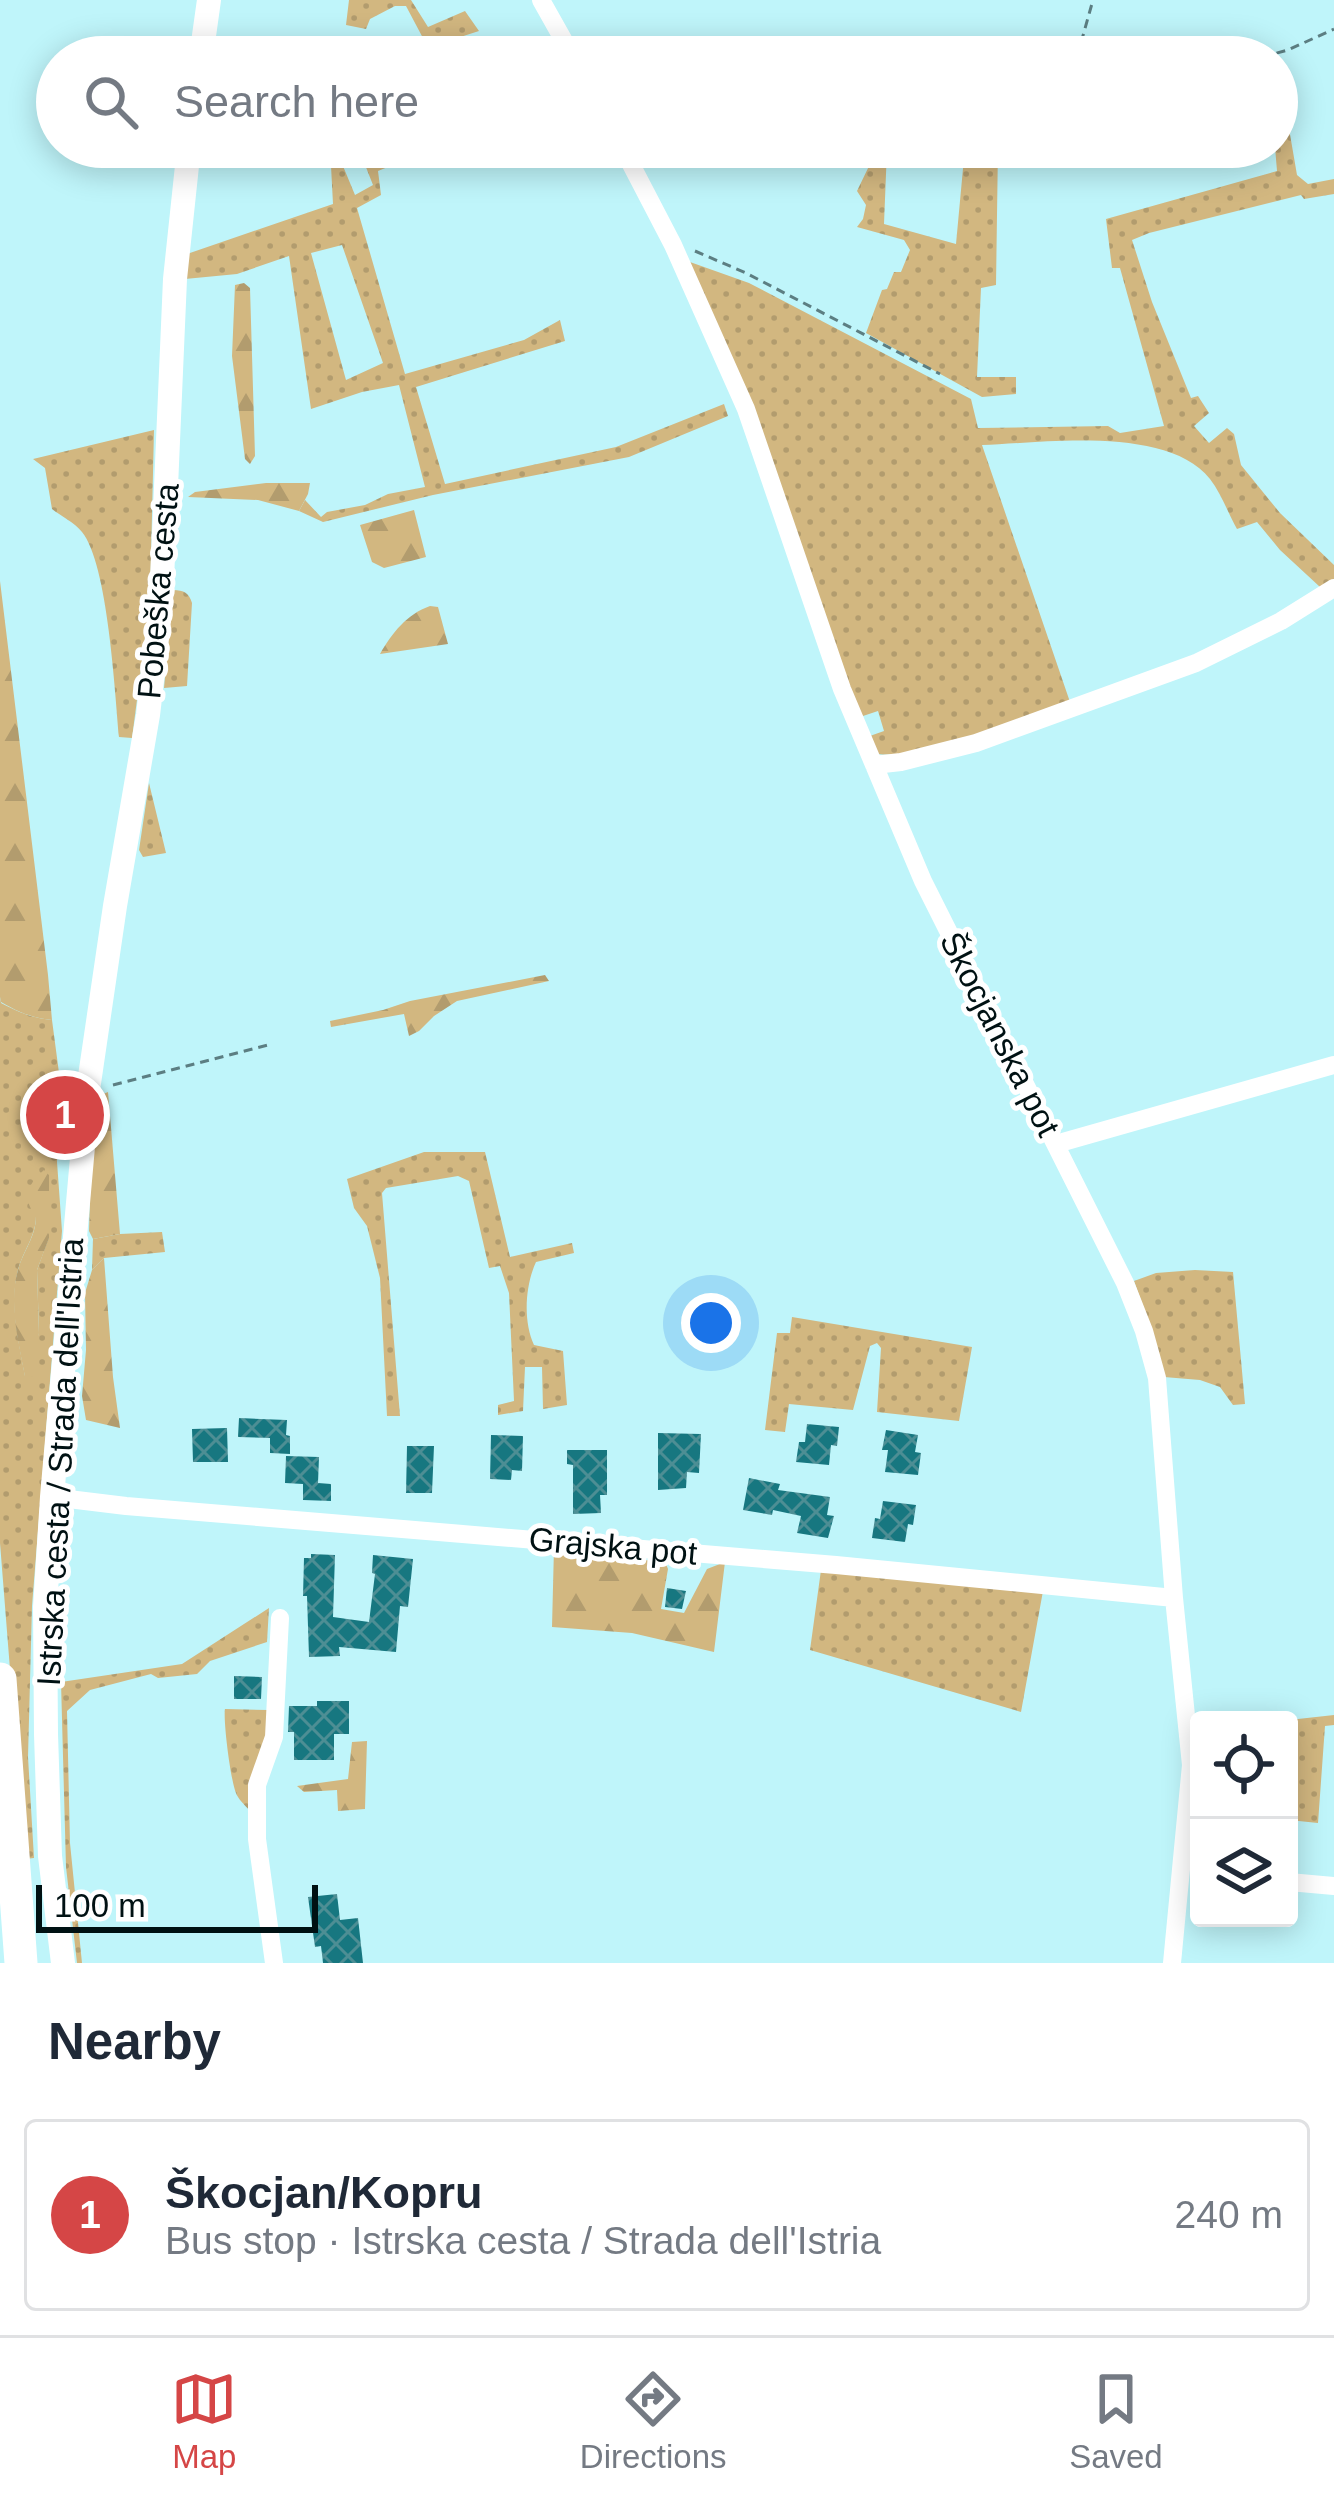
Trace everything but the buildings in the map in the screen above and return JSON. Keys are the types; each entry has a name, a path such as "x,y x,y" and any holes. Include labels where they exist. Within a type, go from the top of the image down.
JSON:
{"highway":[{"path":"0,1678 21,1963"}],"street":[{"path":"204,36 209,0"},
{"path":"542,0 562,36"},
{"name":"Pobeška cesta","path":"95,1033 148,715 161,603 175,279 187,168"},
{"name":"Škocjanska pot","path":"634,168 674,245 746,409 842,689 922,881 1125,1282 1144,1331 1157,1378 1191,1765 1189,1888 1172,1963"},
{"path":"874,764 976,743 1196,663 1334,588"},
{"name":"Istrska cesta / Strada dell'Istria","path":"63,1963 50,1856 45,1607 95,1033"},
{"path":"1055,1144 1334,1065"},
{"name":"Grajska pot","path":"52,1497 1174,1598"},
{"path":"274,1963 256,1839 257,1785 274,1737 280,1618"},
{"path":"1298,1883 1334,1886"}],"path":[{"path":"1083,36 1093,0"},
{"path":"1298,45 1334,29"},
{"path":"674,245 746,273 940,374"},
{"path":"88,1090 268,1045"}],"green space":[{"path":"349,0 411,0 428,27 465,11 479,31 464,36 422,36 406,6 395,6 370,19 366,29 346,25"},
{"path":"331,168 344,168 355,195 373,185 366,168 385,168 378,171 381,195 357,208 405,374 524,340 560,320 565,341 416,387 445,484 616,447 724,404 728,416 629,457 323,522 299,511 305,500 321,517 425,487 399,385 311,409 289,256 237,274 185,279 187,254 333,204","holes":["342,245 383,363 346,380 311,253"]},
{"path":"868,168 886,168 884,224 956,244 963,168 998,168 996,285 981,288 977,377 1016,377 1016,394 982,397 866,333 882,290 887,289 894,272 901,272 910,250 904,240 857,227 866,205 857,191"},
{"path":"1296,168 1308,184 1334,179 1334,194 1304,199 1301,195 1132,240 1191,398 1198,396 1209,413 1194,426 1209,443 1227,428 1234,434 1241,465 1280,513 1334,565 1334,579 1320,587 1257,522 1237,529 1210,479 1190,462 1165,451 1103,441 982,445 1070,702 948,745 878,754 867,737 884,731 878,711 860,717 690,262 749,283 971,399 978,428 1108,426 1120,433 1164,426 1120,268 1112,268 1106,219"},
{"path":"244,283 250,288 255,456 250,464 245,459 232,356 235,285"},
{"path":"154,430 150,600 132,738 119,737 109,630 91,548 82,532 52,509 45,468 33,459"},
{"path":"310,483 299,511 258,500 188,497 195,492"},
{"path":"414,510 426,557 384,568 372,562 360,525"},
{"path":"0,581 52,1020 19,1012 0,997"},
{"path":"173,590 186,593 192,603 187,686 164,688"},
{"path":"430,606 438,607 448,644 380,654 401,625"},
{"path":"149,783 166,853 143,857 139,850"},
{"path":"545,975 549,981 457,1001 409,1036 404,1014 331,1027 330,1021 410,1001"},
{"path":"0,997 1,1003 13,1009 52,1020 61,1088 57,1162 62,1231 32,1606 28,1757 34,1858 25,1859 0,1543","holes":["36,1216 49,1237 37,1270 39,1333 25,1376 15,1283"]},
{"path":"108,1092 120,1234 93,1239 89,1231 92,1132 96,1097"},
{"path":"424,1152 485,1152 510,1257 572,1243 574,1253 536,1262 527,1304 534,1345 563,1351 567,1405 543,1409 542,1367 525,1367 523,1411 498,1415 498,1405 514,1401 509,1293 500,1266 489,1268 469,1181 458,1176 386,1188 382,1193 400,1416 387,1416 380,1278 367,1226 354,1208 347,1179"},
{"path":"44,1170 49,1175 49,1238 37,1270 39,1333 34,1375 29,1379 20,1351 14,1296 35,1224 28,1192"},
{"path":"162,1232 165,1252 104,1258 92,1270 93,1239"},
{"path":"104,1258 120,1428 86,1420 82,1396 85,1293 92,1270"},
{"path":"1233,1272 1245,1404 1233,1405 1220,1387 1200,1380 1164,1377 1134,1281 1156,1273"},
{"path":"792,1317 972,1347 959,1421 877,1412 881,1348 877,1343 870,1346 853,1410 789,1404 785,1432 765,1430 777,1333 790,1333"},
{"path":"554,1547 666,1564 661,1609 684,1613 707,1569 725,1562 714,1652 632,1633 552,1627"},
{"path":"821,1570 1043,1591 1021,1712 810,1650"},
{"path":"269,1608 267,1642 210,1661 197,1674 158,1678 151,1674 90,1690 67,1711 70,1843 82,1963 77,1963 66,1867 61,1682 182,1664"},
{"path":"225,1709 268,1710 249,1810 234,1787"},
{"path":"1334,1715 1334,1725 1325,1726 1318,1823 1298,1821 1298,1719"},
{"path":"367,1741 365,1809 338,1811 337,1790 304,1792 297,1786 348,1779 352,1742"}],"place":[{"name":"Škocjan/Kopru","path":"65,1115"}]}
